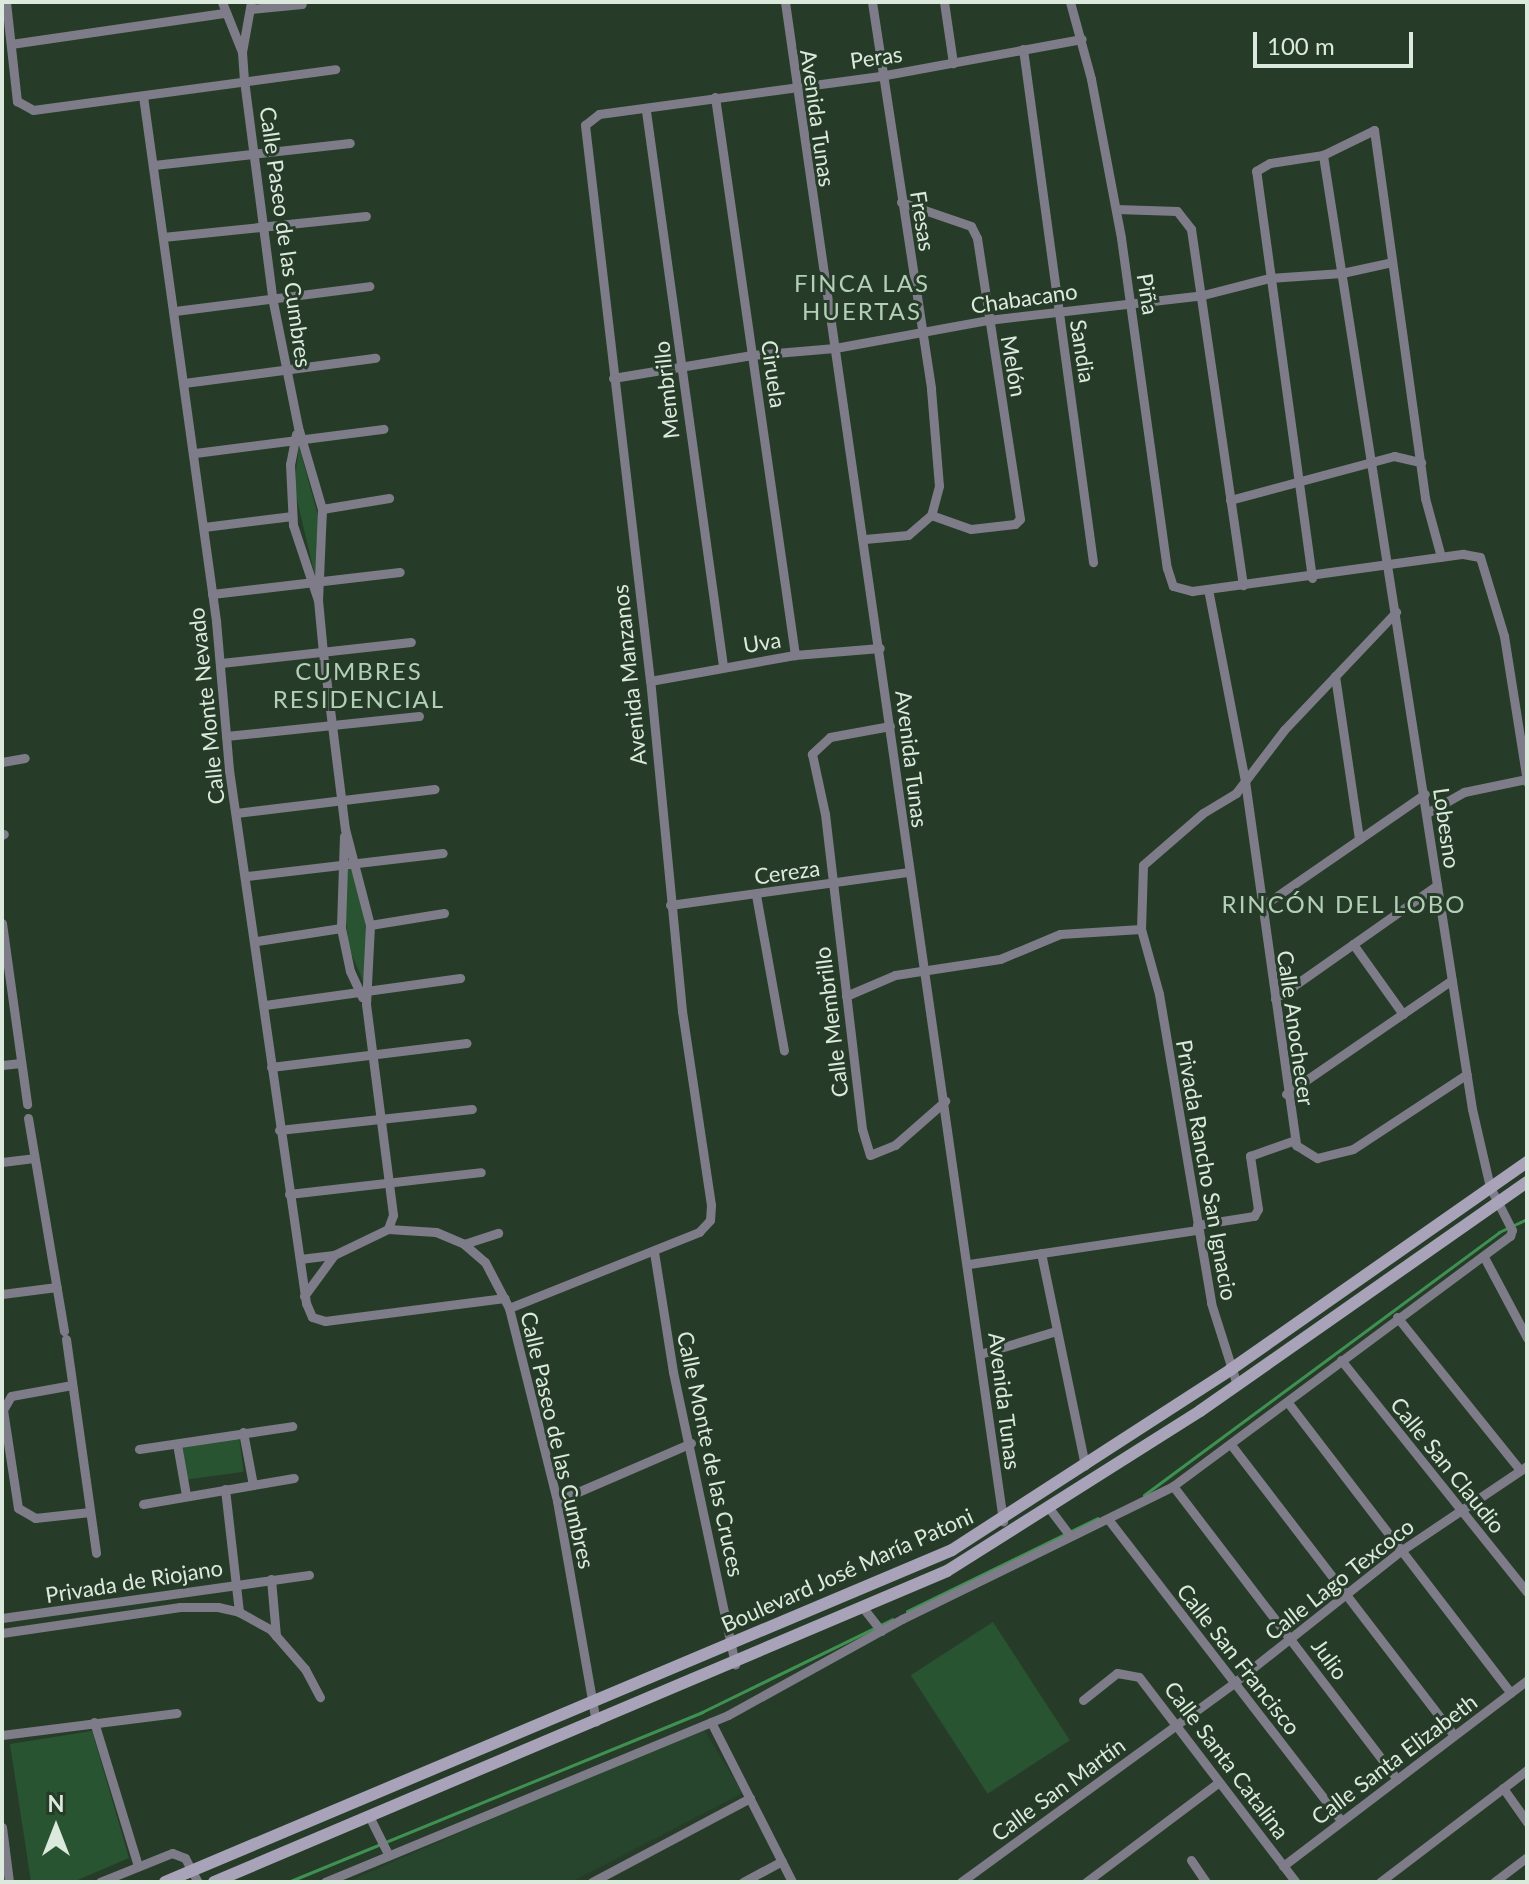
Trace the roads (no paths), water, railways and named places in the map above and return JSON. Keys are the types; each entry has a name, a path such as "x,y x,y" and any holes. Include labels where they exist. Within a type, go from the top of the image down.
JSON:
{"main road":[{"name":"Boulevard José María Patoni","path":"165,1882 195,1876 731,1643 916,1567 1003,1521 1230,1370 1527,1162"},
{"name":"Boulevard José María Patoni","path":"214,1882 864,1609 968,1560 1184,1421 1527,1182"},
{"path":"1175,1405 1184,1421"}],"street":[{"path":"6,2 17,101 23,107 49,110 335,69"},
{"name":"Calle Paseo de las Cumbres","path":"222,2 242,52"},
{"name":"Avenida Tunas","path":"785,2 794,85 865,539 909,872 969,1264 1003,1521"},
{"name":"Fresas","path":"872,2 880,76 922,331 939,467 931,515"},
{"path":"944,2 953,63"},
{"name":"Piña","path":"1070,2 1082,39 1132,302 1165,557 1173,586 1180,591 1208,589"},
{"path":"252,6 302,4"},
{"name":"Calle Paseo de las Cumbres","path":"252,6 242,52 244,80 272,297 299,439 322,509 318,600 345,829 370,925 364,992"},
{"path":"11,44 224,13"},
{"name":"Peras","path":"585,125 599,114 646,111 794,85 880,76 1082,39"},
{"name":"Sandia","path":"1023,49 1093,562"},
{"name":"Calle Monte Nevado","path":"143,96 195,453 221,663 226,736 257,941 279,1130 304,1296 309,1311 325,1321 507,1303"},
{"name":"Ciruela","path":"715,97 795,655"},
{"name":"Membrillo","path":"646,111 723,666"},
{"name":"Avenida Manzanos","path":"585,125 650,681 670,905 710,1220 699,1232 654,1252"},
{"path":"1312,578 1269,278 1257,168 1323,155 1374,130 1421,462 1441,557"},
{"path":"154,165 350,143"},
{"name":"Lobesno","path":"1323,155 1467,1074 1490,1187 1512,1230 1484,1257"},
{"name":"Melón","path":"901,202 971,226 981,252 988,320 1020,514 1015,524 971,529 931,515"},
{"path":"1116,209 1163,208 1185,219 1203,295 1243,585"},
{"path":"163,237 366,216"},
{"name":"Chabacano","path":"613,378 752,355 835,348 988,320 1203,295 1269,278 1342,273 1392,262"},
{"path":"175,311 369,286"},
{"path":"184,383 287,372 375,358"},
{"path":"195,453 383,429"},
{"name":"Calle Paseo de las Cumbres","path":"299,439 290,464 292,516 309,584 318,600"},
{"path":"1230,500 1298,478 1369,461 1400,455 1421,462"},
{"path":"322,509 389,498"},
{"path":"865,539 908,535 931,515"},
{"path":"204,527 292,516"},
{"path":"1208,589 1387,568 1441,557 1476,555 1487,566 1504,636 1527,780 1464,792 1427,813"},
{"path":"212,594 400,572"},
{"name":"Calle Anochecer","path":"1208,589 1245,781 1286,1094 1295,1140 1308,1156 1335,1156 1467,1074"},
{"path":"846,996 881,979 1000,959 1060,934 1141,929 1143,865 1245,781 1335,676 1396,612"},
{"path":"221,663 411,642"},
{"name":"Uva","path":"650,681 795,655 880,648"},
{"path":"1335,676 1359,839"},
{"path":"226,736 419,716"},
{"path":"832,884 825,814 812,754 830,737 890,726"},
{"path":"2,762 25,758"},
{"path":"236,813 435,789"},
{"path":"1261,907 1425,794"},
{"name":"Calle Paseo de las Cumbres","path":"345,829 341,863 341,928 366,1004 390,1182 393,1215 388,1229"},
{"path":"247,876 354,861 443,853"},
{"name":"Cereza","path":"670,905 909,872"},
{"name":"Calle Membrillo","path":"832,884 862,1129 870,1155 895,1145 945,1101"},
{"path":"1275,999 1437,885"},
{"path":"756,895 784,1050"},
{"path":"370,925 444,913"},
{"path":"2,923 27,1104"},
{"path":"257,941 341,928"},
{"name":"Privada Rancho San Ignacio","path":"1141,929 1151,958 1197,1228 1230,1370 1237,1385"},
{"path":"1353,944 1403,1014"},
{"path":"265,1005 460,978"},
{"path":"1286,1094 1452,980"},
{"path":"271,1067 467,1043"},
{"path":"2,1065 21,1063"},
{"path":"279,1130 472,1109"},
{"path":"28,1118 65,1335 96,1553"},
{"path":"969,1264 1254,1216 1258,1209 1250,1156 1295,1140"},
{"path":"2,1162 34,1158"},
{"path":"289,1194 481,1172"},
{"path":"393,1215 403,1228"},
{"name":"Calle Paseo de las Cumbres","path":"304,1296 334,1255 388,1229 436,1232 464,1244 485,1262 507,1303 557,1501 596,1722"},
{"path":"464,1244 498,1233"},
{"path":"507,1303 654,1252"},
{"name":"Calle Monte de las Cruces","path":"654,1252 667,1341 691,1443 735,1664"},
{"path":"1041,1253 1085,1466"},
{"path":"300,1259 334,1255"},
{"path":"325,1882 385,1847 711,1722 1069,1534 1108,1519 1173,1486 1289,1404 1397,1317 1484,1257 1527,1338"},
{"path":"2,1294 57,1287"},
{"path":"1397,1317 1523,1468"},
{"path":"980,1354 1056,1331"},
{"name":"Calle San Claudio","path":"1341,1360 1527,1592"},
{"path":"72,1385 34,1389 4,1401 7,1466 18,1508 25,1514 35,1518 90,1512"},
{"path":"1289,1404 1399,1552 1511,1693"},
{"path":"139,1449 292,1426"},
{"path":"243,1432 253,1485"},
{"path":"557,1501 691,1443"},
{"path":"177,1444 186,1495"},
{"path":"1232,1446 1454,1735"},
{"name":"Calle Lago Texcoco","path":"1176,1725 1399,1552 1523,1468"},
{"path":"143,1504 294,1478"},
{"name":"Julio","path":"1173,1486 1397,1779"},
{"path":"225,1489 239,1612"},
{"path":"1049,1508 1069,1534"},
{"name":"Calle San Francisco","path":"1108,1519 1341,1821"},
{"name":"Privada de Riojano","path":"2,1618 309,1575"},
{"path":"271,1579 276,1636"},
{"path":"118,1600 121,1616"},
{"name":"Privada de Riojano","path":"2,1633 196,1605 239,1612 276,1636 305,1669 320,1697"},
{"path":"864,1609 881,1631"},
{"path":"39,1613 40,1628"},
{"name":"Calle Santa Catalina","path":"1083,1700 1117,1673 1129,1672 1147,1684 1218,1783 1296,1882"},
{"name":"Calle Santa Elizabeth","path":"1283,1866 1527,1680"},
{"path":"2,1741 7,1736 94,1722 177,1713"},
{"path":"94,1722 138,1866"},
{"path":"711,1722 792,1882"},
{"name":"Calle San Martín","path":"961,1882 1176,1725"},
{"path":"1380,1882 1527,1770"},
{"path":"1086,1882 1218,1783"},
{"path":"1503,1788 1527,1822"},
{"path":"592,1882 750,1798"},
{"path":"370,1818 385,1847"},
{"path":"2,1827 9,1882"},
{"path":"100,1882 180,1853 195,1876"},
{"path":"1494,1882 1527,1857"},
{"path":"1191,1860 1203,1881"},
{"path":"743,1882 782,1861"}],"waterway":[{"path":"1144,1495 1499,1232 1527,1219"},
{"path":"907,1611 1098,1518"},
{"path":"288,1882 702,1712 893,1619"}],"district":[{"name":"FINCA LAS HUERTAS","path":"862,297"},
{"name":"CUMBRES RESIDENCIAL","path":"359,685"},
{"name":"RINCÓN DEL LOBO","path":"1344,904"}]}
